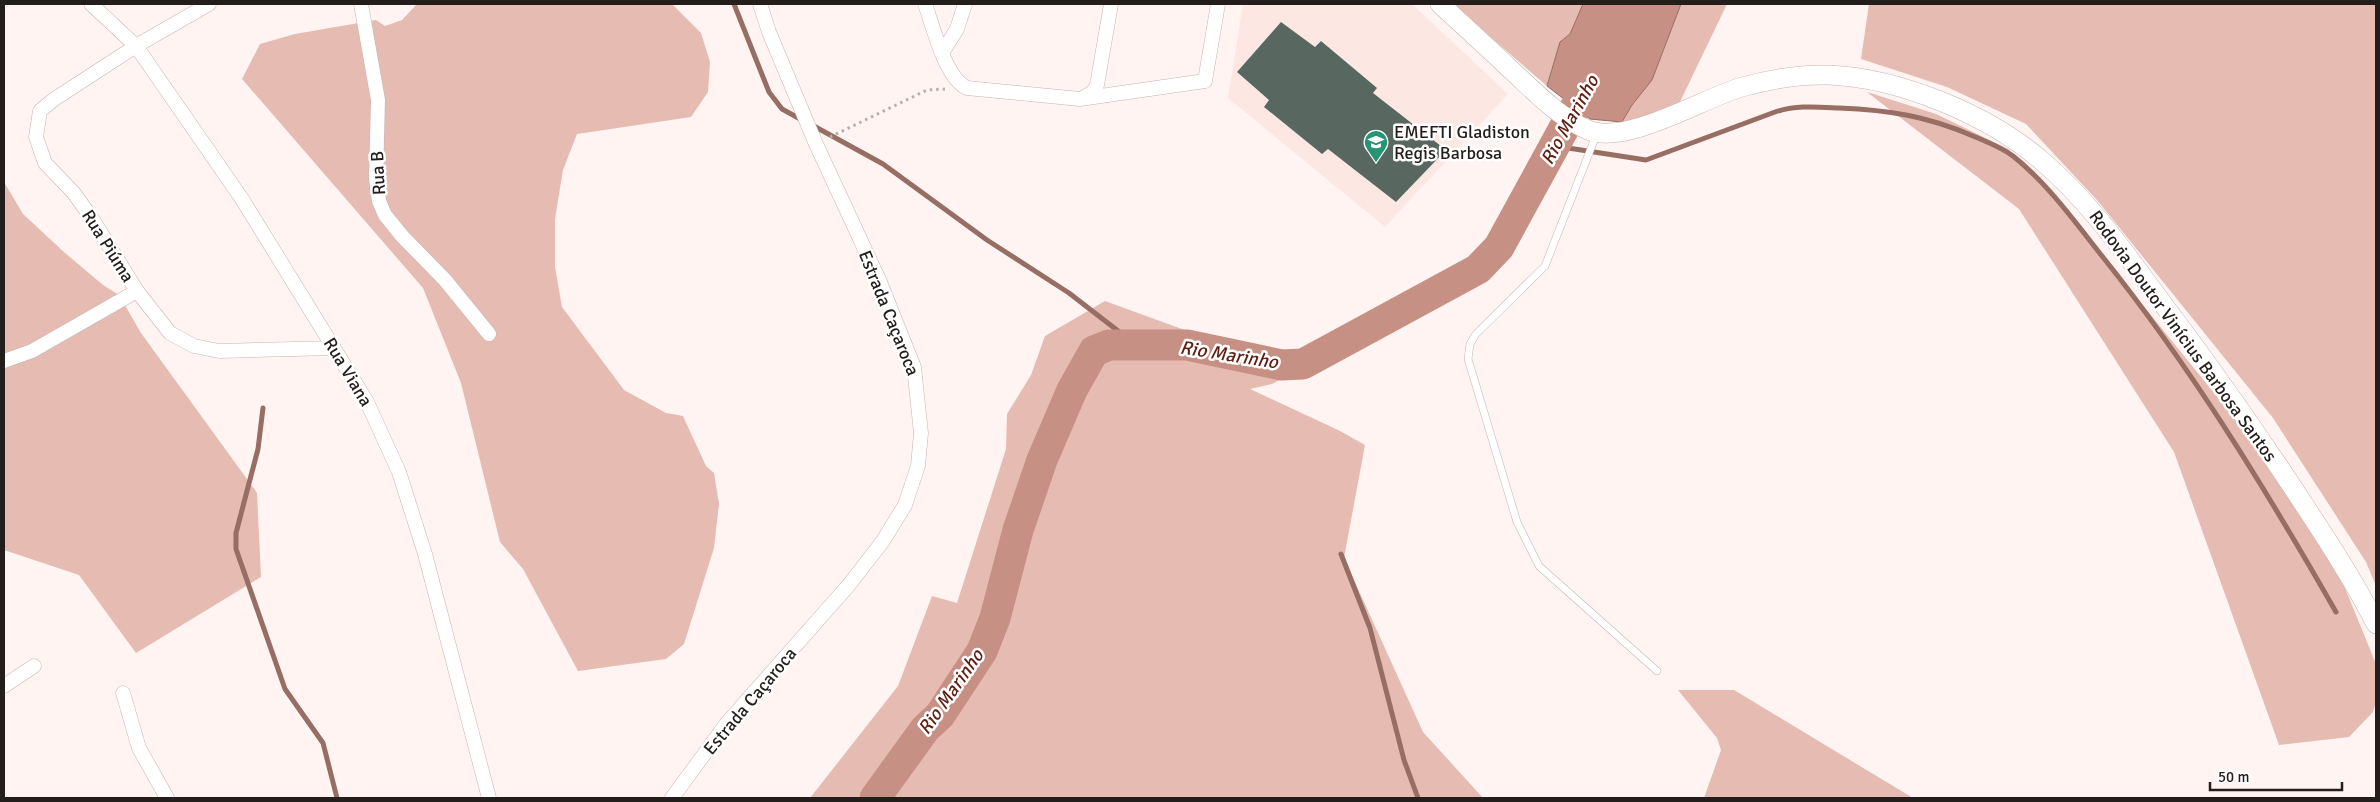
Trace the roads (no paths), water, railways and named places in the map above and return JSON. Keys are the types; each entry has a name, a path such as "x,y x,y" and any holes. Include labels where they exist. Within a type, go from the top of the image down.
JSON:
{"main road":[{"path":"1440,4 1540,97 1574,123 1594,132"},
{"name":"Rodovia Doutor Vinícius Barbosa Santos","path":"1594,132 1616,133 1642,126 1705,99 1742,86 1787,76 1830,75 1868,80 1953,105 2000,131 2042,160 2097,214 2243,411 2356,583 2376,624"}],"street":[{"name":"Rua Viana","path":"91,4 136,46 192,130 242,199 367,402 399,472 425,554 489,798"},
{"name":"Rua Piúma","path":"208,4 136,46 53,100 40,111 36,137 46,163 74,192 92,217 137,291 170,332 194,346 219,351 333,348"},
{"name":"Rua B","path":"361,4 378,100 376,178 378,202 402,236 445,280 489,334"},
{"name":"Estrada Caçaroca","path":"672,798 727,723 848,586 883,542 904,505 918,466 921,433 914,367 880,282 810,130 769,32 760,4"},
{"path":"925,4 942,53 958,82 967,88 1080,99 1205,81 1218,4"},
{"path":"942,53 958,29 965,4"},
{"path":"1080,99 1087,96 1097,85 1112,4"},
{"path":"4,362 32,351 137,291"},
{"path":"4,686 34,666"},
{"path":"123,694 144,760 167,798"}],"lane":[{"path":"1594,132 1545,266 1476,334 1470,344 1468,359 1517,522 1539,566 1558,585 1657,671"}],"waterway":[{"path":"734,4 769,92 782,109 802,120"},
{"name":"Rio Marinho","path":"875,798 925,729 940,715 982,651 995,618 1018,530 1042,460 1072,390 1094,351 1109,345 1187,345 1282,365 1303,364 1478,269 1499,247 1625,21 1630,4"},
{"path":"1555,146 1646,160 1775,112 1791,108 1815,107 1875,110 1907,115 1940,123 2004,150 2037,178 2060,203 2135,298 2166,341 2226,429 2336,612"},
{"path":"812,125 883,164 987,240 1069,293 1135,344"},
{"path":"263,408 258,449 236,533 236,549 285,689 323,743 337,798"},
{"path":"1341,554 1370,628 1404,760 1418,798"}],"place":[{"name":"EMEFTI Gladiston Regis Barbosa","path":"1376,163"}]}
